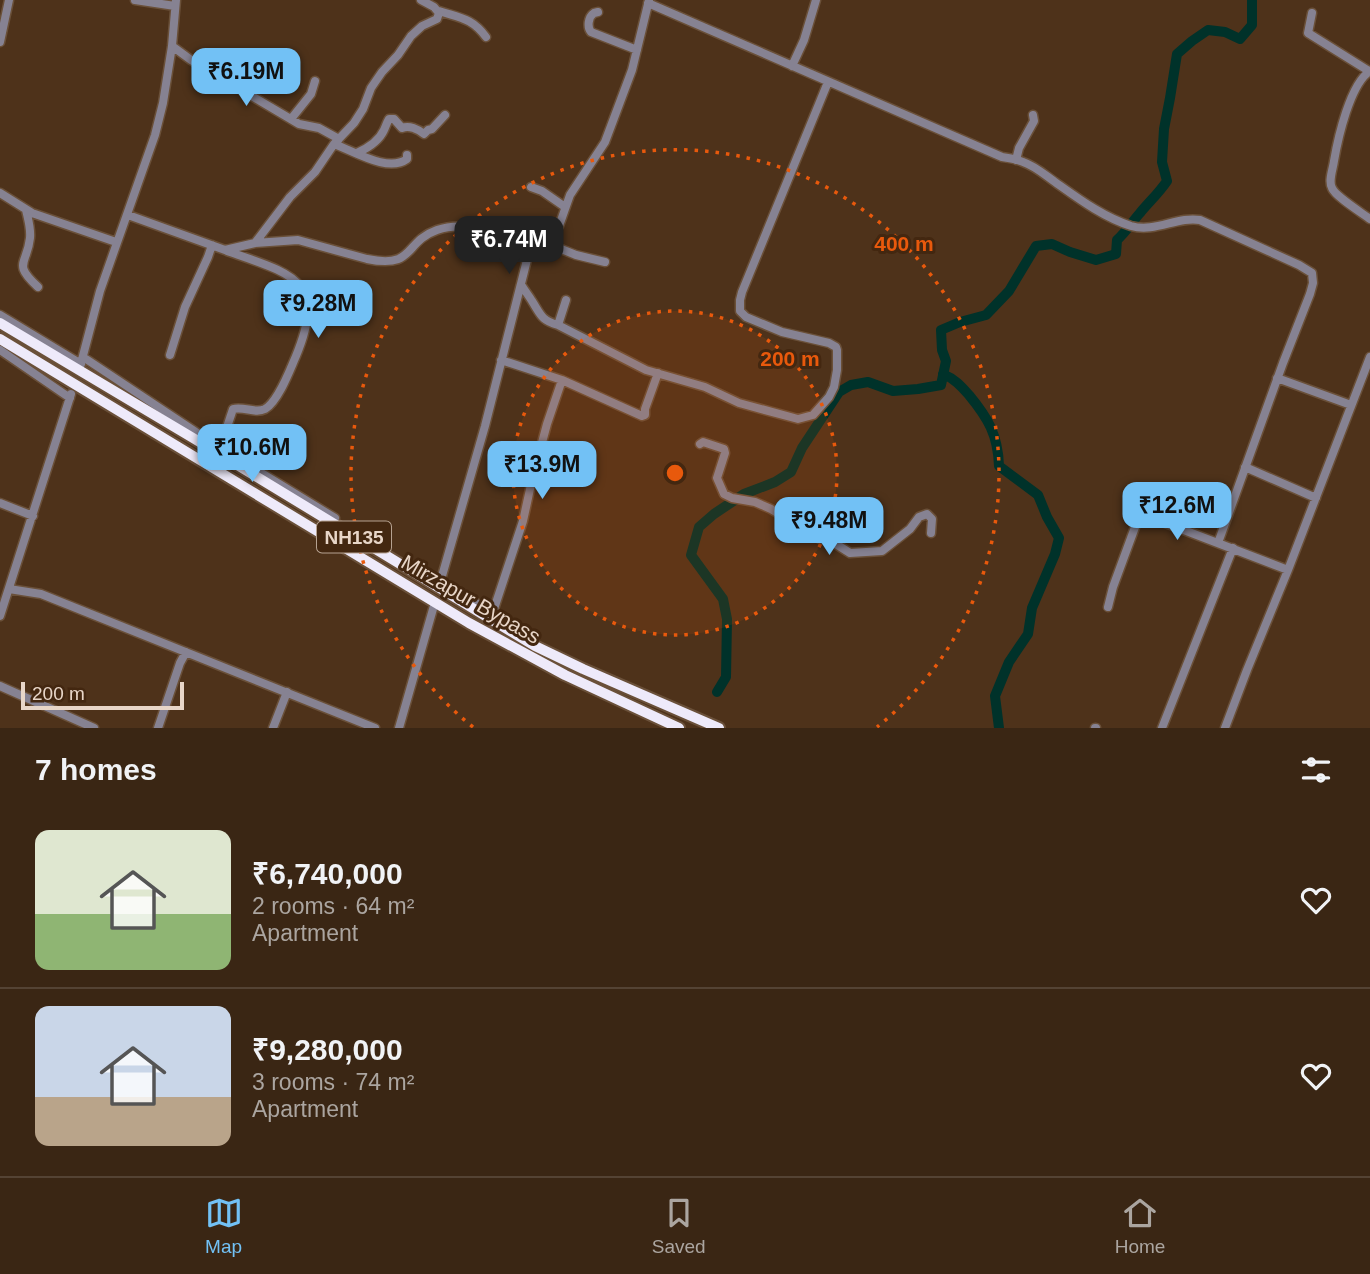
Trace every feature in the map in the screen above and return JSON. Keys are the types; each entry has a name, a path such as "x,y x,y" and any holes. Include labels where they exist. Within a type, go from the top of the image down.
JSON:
{"highway":[{"name":"NH135","path":"0,323 536,646 719,728"},
{"name":"Mirzapur Bypass","path":"0,339 469,623 565,675 679,728"}],"street":[{"path":"0,42 9,0"},
{"path":"81,362 100,291 155,135 172,46 176,3 135,0"},
{"path":"421,0 439,11 475,24 486,37"},
{"path":"792,66 804,40 816,0"},
{"path":"440,583 535,242 559,226 570,195 605,142 632,70 649,2 1002,157 1031,165 1108,216 1131,225 1167,225 1191,219 1200,220 1312,273 1310,294 1218,543"},
{"path":"255,243 290,197 321,165 337,141 360,115 371,88 382,72 416,30 437,19 439,11"},
{"path":"598,12 590,18 591,32 637,50"},
{"path":"1312,13 1308,33 1370,71 1354,93 1342,125 1331,183 1333,191 1370,219"},
{"path":"172,46 191,60 304,126 319,128 357,153 385,163 400,164 407,159 407,155"},
{"path":"292,119 311,94 315,81"},
{"path":"522,286 544,320 646,370 705,387 740,403 798,419 813,415 834,387 838,354 836,347 782,332 746,317 740,311 739,305 828,82"},
{"path":"1016,160 1019,148 1034,121 1033,115"},
{"path":"357,153 377,139 385,129 388,119 394,119 402,128 411,127 424,134 445,116"},
{"path":"531,187 542,191 565,207"},
{"path":"0,193 21,207 116,242"},
{"path":"21,207 30,234 22,267 26,276 38,287"},
{"path":"128,215 271,267 289,276 303,290 308,306 305,334 276,397 268,407 259,410 241,407 233,409 218,446"},
{"path":"225,250 255,243 299,240 376,261 396,261 437,230 468,226 605,262"},
{"path":"170,355 185,307 212,245"},
{"path":"558,325 566,300"},
{"path":"0,315 440,583 493,612 523,521 547,425 562,380"},
{"path":"0,351 71,396 0,616"},
{"path":"1225,728 1289,570 1351,405 1365,382 1370,357"},
{"path":"502,360 562,380 644,416 658,373"},
{"path":"1277,378 1351,405"},
{"path":"700,444 703,442 724,450 717,478 724,494 771,509 820,539 831,541 850,552 882,551 910,529 919,517 927,514 932,519 931,533"},
{"path":"1245,467 1316,498"},
{"path":"0,503 33,516"},
{"path":"1108,607 1141,514 1289,570"},
{"path":"1163,728 1233,548"},
{"path":"9,589 41,594 375,728"},
{"path":"399,728 435,602"},
{"path":"158,728 186,652"},
{"path":"0,687 94,728"},
{"path":"273,728 287,692"}],"waterway":[{"path":"717,692 726,677 727,619 723,599 691,555 699,527 744,494 775,482 791,472 802,448 839,392 851,385 868,382 893,391 941,385 946,361 942,350 941,330 986,315 1009,291 1036,246 1052,244 1096,260 1116,254 1117,240 1167,181 1162,162 1164,129 1177,54 1208,30 1225,32 1240,39 1252,25 1252,0"},
{"path":"943,374 960,386 982,411 994,436 999,466 1038,495 1059,538 1032,608 1028,634 1009,662 995,696 999,728"}]}
